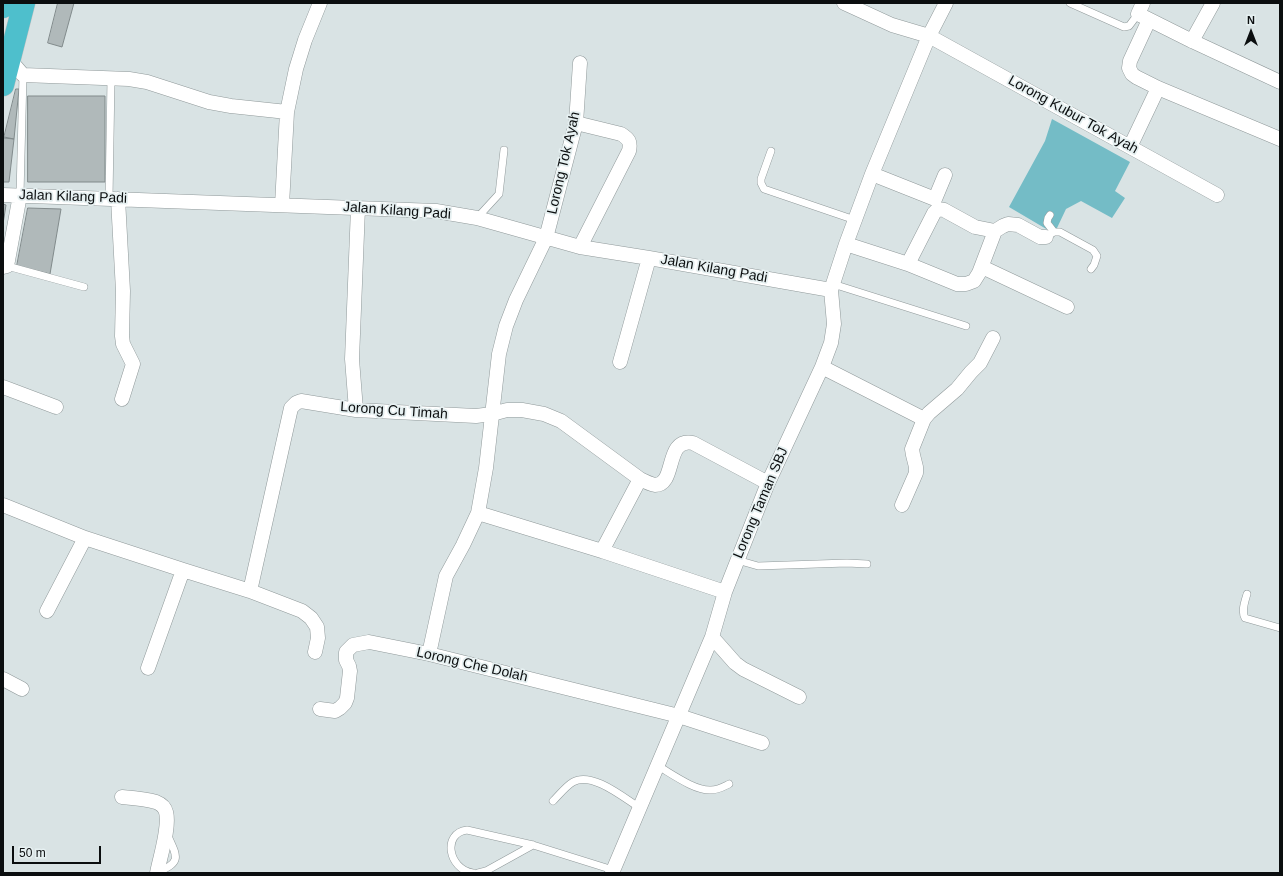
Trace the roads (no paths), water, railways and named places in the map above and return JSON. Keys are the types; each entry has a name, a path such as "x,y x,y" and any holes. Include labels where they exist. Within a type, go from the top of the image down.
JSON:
{"highway":[{"path":"3,85 16,68 24,3"}],"street":[{"path":"282,205 287,112 296,69 305,40 320,3"},
{"name":"Lorong Kubur Tok Ayah","path":"844,3 892,25 929,36 1217,195"},
{"path":"832,287 872,174 929,36 946,3"},
{"path":"1192,41 1212,3"},
{"path":"1280,82 1192,41 1143,12 1129,68 1136,78 1280,138"},
{"name":"Lorong Tok Ayah","path":"546,238 576,123 580,63"},
{"path":"16,68 148,82 209,102 287,112"},
{"path":"1130,147 1158,88"},
{"path":"576,123 621,134 628,138 630,144 629,151 580,248"},
{"path":"872,174 935,199 945,175"},
{"name":"Jalan Kilang Padi","path":"3,195 434,211 477,218 580,248 832,287"},
{"path":"5,267 7,244 20,195"},
{"path":"114,198 123,291 122,336 123,344 133,364 122,400"},
{"path":"356,410 352,359 358,208"},
{"path":"908,264 934,213 938,209 944,210 976,226 995,231"},
{"path":"846,244 908,264 957,284 966,284 974,281 979,273 995,231 1002,226 1014,224 1018,225 1040,238 1050,235"},
{"path":"429,654 446,576 478,514 486,468 499,354 506,326 516,300 546,238"},
{"path":"620,362 649,258"},
{"path":"982,267 1067,307"},
{"name":"Lorong Taman SBJ","path":"613,872 712,638 724,592 736,560 768,483 822,367 831,343 834,324 832,287"},
{"path":"902,505 916,473 912,449 924,420 929,413 957,389 980,363 993,338"},
{"path":"822,367 924,420"},
{"path":"3,388 56,407"},
{"name":"Lorong Cu Timah","path":"250,591 291,408 296,403 301,401 356,410 476,416 507,410 522,410 544,414 561,421 640,479"},
{"path":"602,550 640,479 654,484 661,483 665,478 676,448 680,444 686,442 693,443 768,483"},
{"path":"3,505 85,538 250,591 302,611 311,618 317,627 318,638 315,652"},
{"path":"478,514 602,550 724,592"},
{"path":"48,611 85,538"},
{"path":"148,668 183,570"},
{"path":"712,638 735,663 743,669 799,697"},
{"name":"Lorong Che Dolah","path":"320,709 335,711 346,701 350,668 345,656 349,648 353,645 369,642 429,654 679,716 762,743"},
{"path":"3,679 22,689"},
{"path":"122,797 156,802 163,806 166,811 166,831 157,873"}],"lane":[{"path":"1070,3 1124,27 1129,26 1143,12"},
{"path":"16,68 20,195"},
{"path":"111,79 114,198"},
{"path":"477,218 499,194 504,150"},
{"path":"771,152 761,179 764,189 855,220"},
{"path":"1050,215 1047,223 1050,235 1063,233 1093,250 1097,256 1091,269"},
{"path":"5,267 84,287"},
{"path":"832,287 966,326"},
{"path":"736,560 758,566 847,563 867,564"},
{"path":"1247,594 1243,610 1243,615 1245,618 1280,628"},
{"path":"658,766 699,789 718,789 729,784"},
{"path":"553,801 573,782 588,780 597,782 640,808"},
{"path":"473,873 466,872 459,867 451,850 452,842 460,831 468,830 533,845 613,872"},
{"path":"478,873 486,871 533,845"}]}
